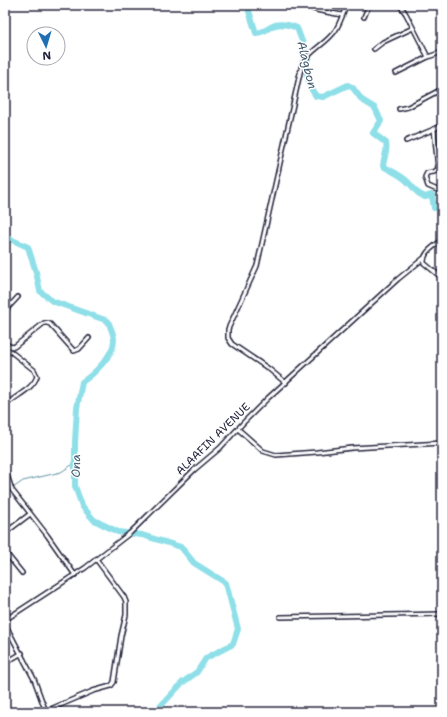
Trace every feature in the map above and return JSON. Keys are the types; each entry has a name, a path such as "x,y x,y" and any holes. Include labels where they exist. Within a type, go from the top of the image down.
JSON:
{"street":[{"path":"301,5 316,10 342,15"},
{"path":"286,383 269,369 239,349 230,340 227,334 232,317 257,266 302,64 306,57 325,42 335,30 347,5"},
{"path":"364,18 369,5"},
{"path":"400,5 428,57"},
{"path":"374,49 383,42 413,28"},
{"path":"396,73 428,57 442,52"},
{"path":"399,109 408,107 442,89"},
{"path":"406,141 442,125"},
{"path":"434,129 438,169 434,172 427,173 425,178 428,186 442,192"},
{"name":"ALAAFIN AVENUE","path":"5,620 75,574 130,533 194,470 220,448 258,408 424,258 428,251 442,240"},
{"path":"424,258 424,263 442,278"},
{"path":"5,312 18,297"},
{"path":"5,342 9,346 14,347 44,323 50,324 74,351 79,349 89,338"},
{"path":"5,347 34,370 37,376 29,387 5,406"},
{"path":"238,429 263,451 276,454 442,443"},
{"path":"6,471 11,488 75,574"},
{"path":"5,533 30,514"},
{"path":"5,552 22,572"},
{"path":"5,624 22,653 39,691 46,712 93,691 111,686 114,682 121,636 126,615 126,602 124,596 96,559"},
{"path":"280,617 442,614"},
{"path":"5,663 22,653"}],"waterway":[{"name":"Alagbon","path":"247,5 256,33 262,32 278,24 297,28 308,57 306,69 310,87 316,96 323,97 348,85 353,88 362,100 375,108 381,121 373,133 386,143 383,166 403,178 419,194 425,197 432,195 434,208 442,207"},
{"name":"Ona","path":"5,234 10,239 28,247 40,291 52,301 108,321 113,335 114,340 111,352 102,364 82,382 77,408 75,486 82,506 94,520 118,532 142,535 181,547 194,563 226,583 238,629 233,644 206,658 197,672 182,683 155,712"},
{"path":"13,488 23,481 61,472 75,463"},
{"path":"5,495 10,490"}]}
